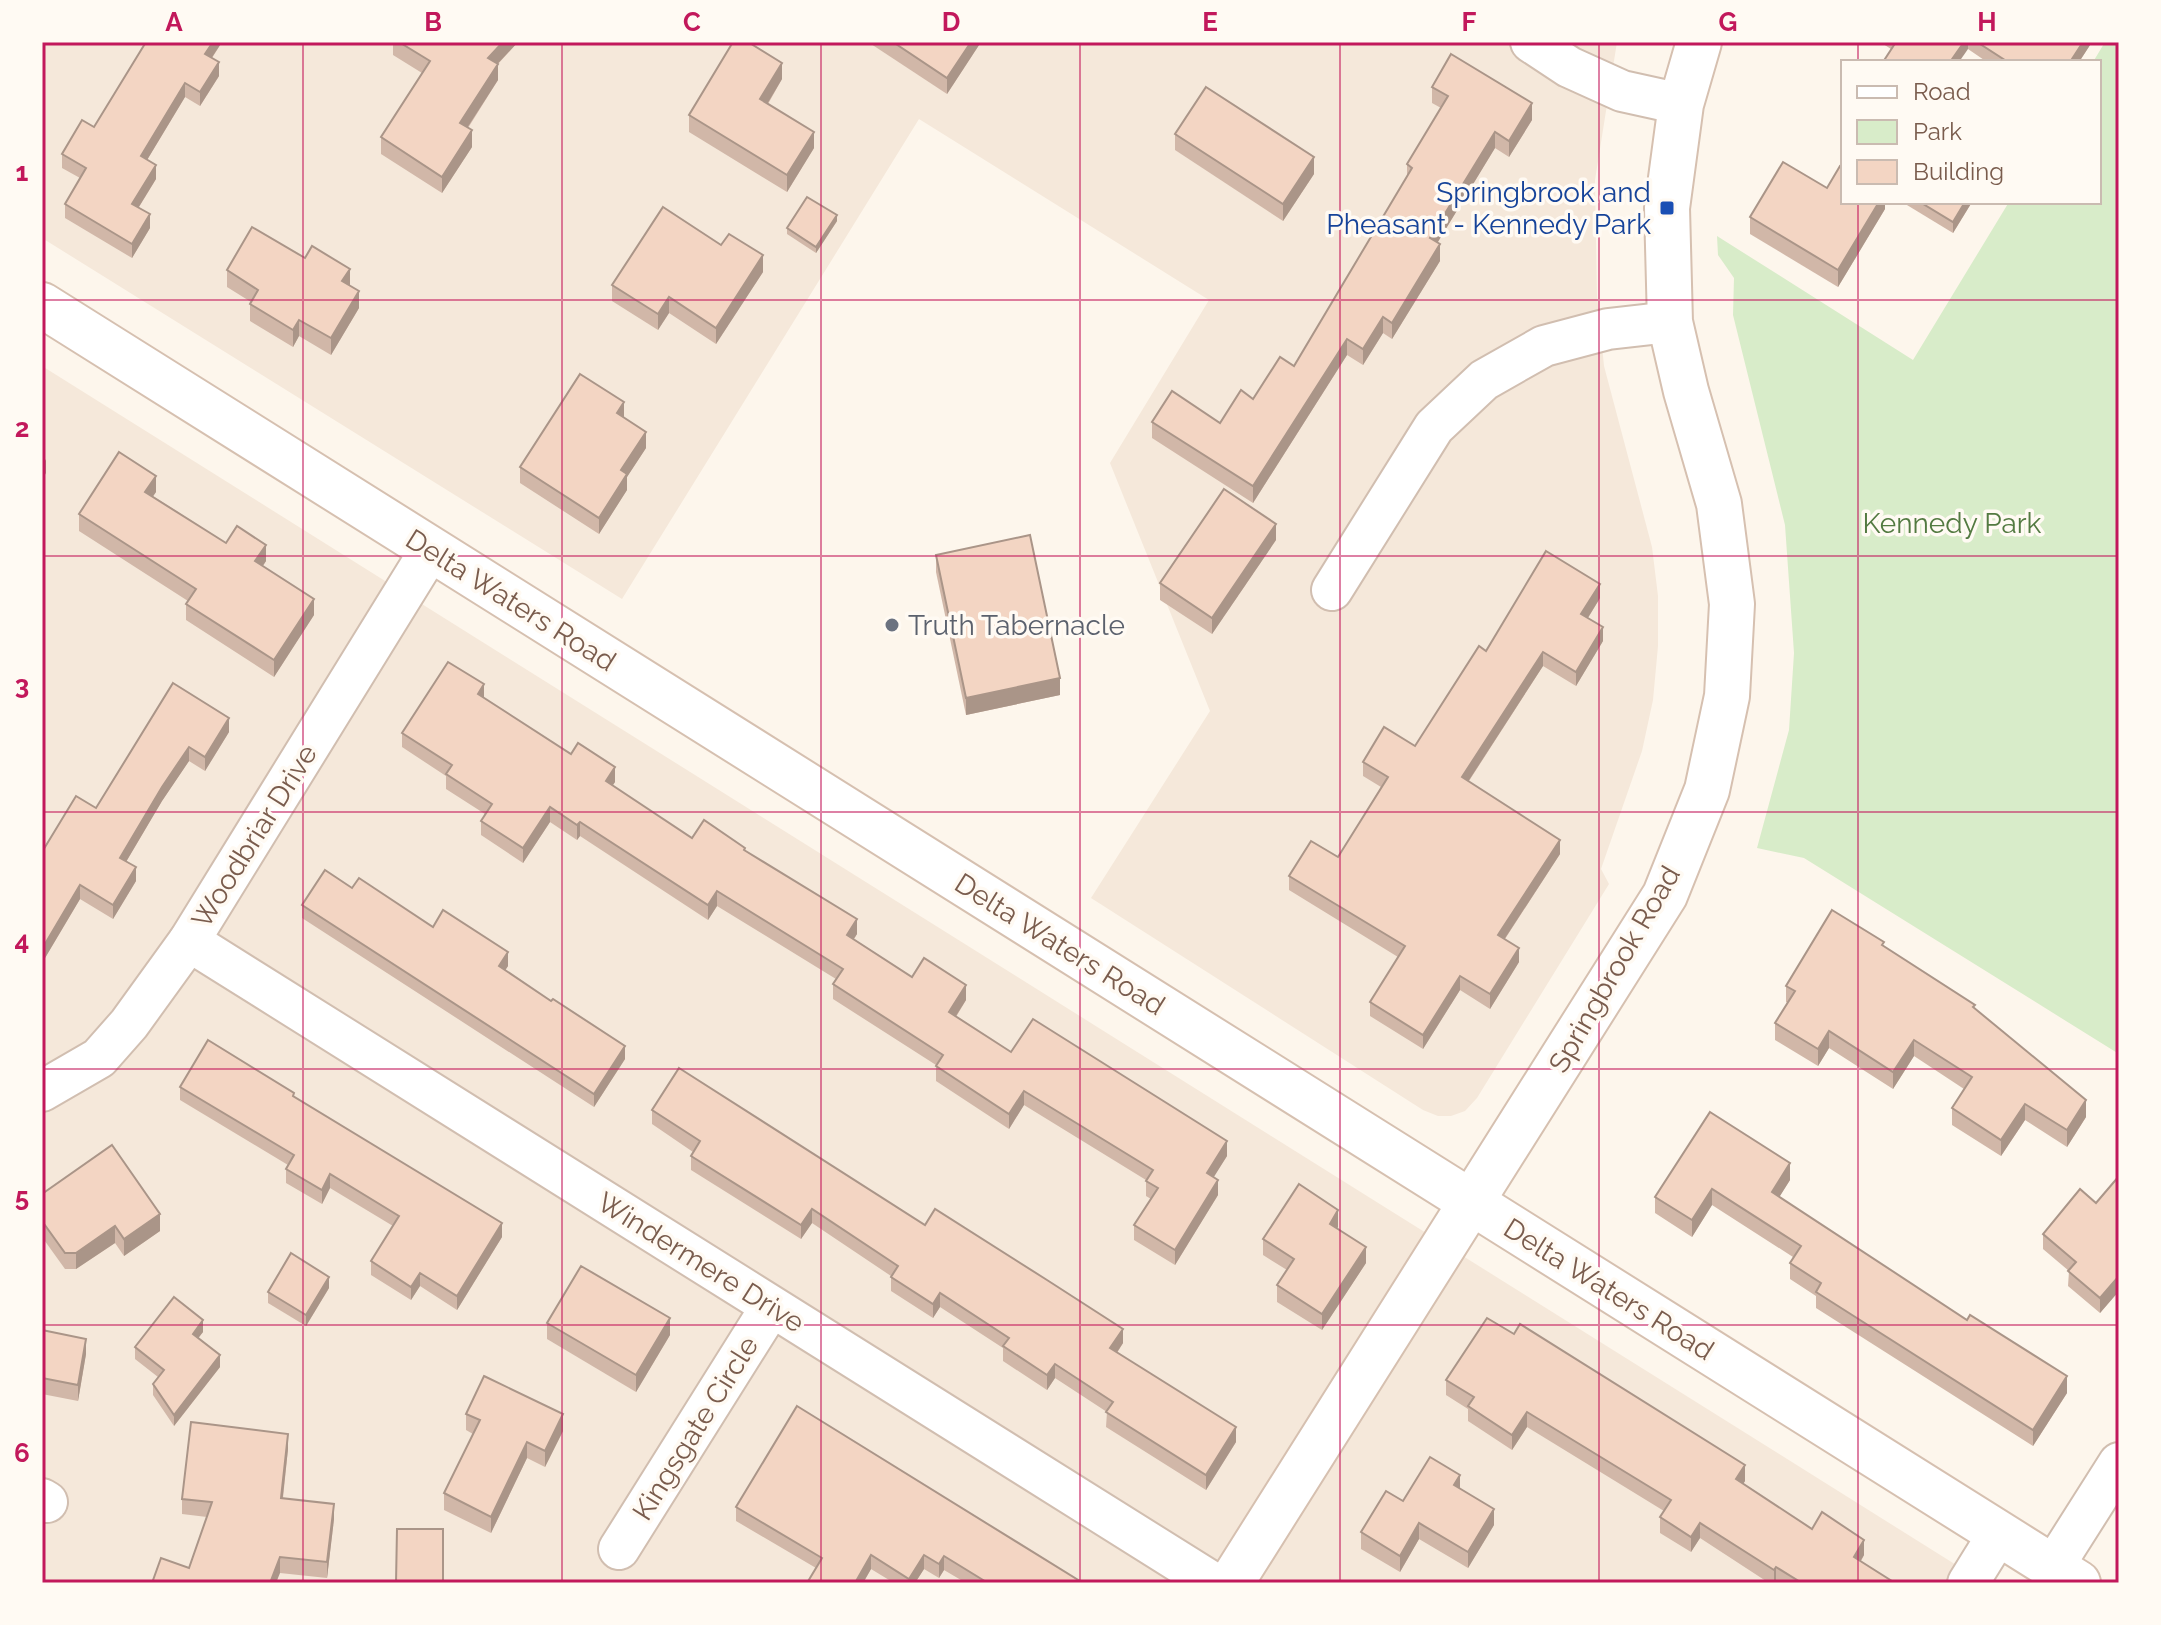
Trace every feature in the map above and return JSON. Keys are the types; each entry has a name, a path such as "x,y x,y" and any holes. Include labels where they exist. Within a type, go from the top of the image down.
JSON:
{"main road":[{"name":"Springbrook Road","path":"1231,1583 1665,895 1707,790 1727,696 1732,604 1719,504 1686,391 1670,322 1667,208 1681,104 1699,42"},
{"name":"Delta Waters Road","path":"42,305 2066,1575"}],"street":[{"path":"1531,42 1569,67 1622,91 1681,104"},
{"path":"1332,590 1434,427 1484,380 1544,346 1608,329 1670,322"},
{"name":"Woodbriar Drive","path":"42,1091 99,1058 129,1024 189,941 431,549"},
{"name":"Windermere Drive","path":"189,941 1213,1583"},
{"name":"Kingsgate Circle","path":"619,1549 771,1307"},
{"path":"2066,1575 2119,1463"},
{"path":"1968,1583 1999,1533"}],"shaded area":[{"path":"42,42 1617,42 1595,180 1597,296 1604,366 1652,547 1658,596 1658,646 1653,700 1642,751 1601,869 1609,884 1477,1098 1465,1111 1451,1116 1438,1116 1423,1110 1091,898 1210,711 1110,463 1209,300 919,119 622,599 42,238"},
{"path":"42,366 1985,1583 42,1583"}],"green space":[{"name":"Kennedy Park","path":"2105,42 2119,42 2119,1054 1804,858 1757,848 1789,730 1794,653 1785,525 1733,315 1734,278 1718,255 1717,236 1913,360 2008,204 2101,204 2101,60 2094,60"}],"building":[{"path":"146,42 213,42 205,54 219,62 200,92 185,83 141,156 156,165 132,204 150,214 132,244 65,204 86,168 62,154 82,120 94,127"},
{"path":"399,42 503,42 488,58 498,64 460,123 472,130 442,177 381,137 430,61"},
{"path":"733,42 748,42 782,63 760,99 814,132 787,175 689,115"},
{"path":"893,42 971,42 947,78"},
{"path":"1896,42 1964,42 1951,60 1884,60"},
{"path":"1977,42 2083,42 2071,60 2005,60"},
{"path":"1451,54 1532,103 1509,141 1495,132 1430,238 1440,244 1392,323 1383,317 1363,349 1347,339 1253,486 1152,422 1172,391 1220,423 1241,390 1253,399 1280,357 1294,366 1412,168 1407,164 1448,96 1432,87"},
{"path":"1206,87 1314,157 1283,204 1175,134"},
{"path":"1783,162 1827,188 1841,166 1841,204 1878,204 1838,270 1750,217"},
{"path":"807,197 837,215 816,247 787,228"},
{"path":"1923,204 1964,204 1953,222"},
{"path":"663,207 721,245 729,234 763,255 716,328 669,297 658,314 612,285"},
{"path":"252,227 305,258 312,246 350,269 342,281 359,291 331,338 299,320 293,330 250,304 258,290 227,270"},
{"path":"580,374 624,402 617,413 646,432 621,470 627,474 599,518 520,467"},
{"path":"119,452 156,476 145,492 226,543 237,526 266,545 255,561 314,599 274,660 186,604 196,589 79,514"},
{"path":"1224,489 1276,524 1212,618 1160,583"},
{"path":"1030,535 1060,678 966,698 936,555"},
{"path":"1546,551 1600,584 1581,614 1603,627 1576,672 1543,652 1462,777 1560,840 1498,935 1519,948 1490,994 1460,976 1423,1035 1370,1002 1405,946 1289,876 1311,841 1338,857 1388,777 1363,762 1384,727 1415,746 1479,646 1486,651"},
{"path":"448,662 484,684 478,694 571,754 578,743 615,767 606,781 692,838 704,820 744,850 857,919 847,935 912,977 924,958 966,985 949,1012 1011,1052 1033,1019 1227,1141 1207,1173 1218,1180 1175,1250 1134,1225 1158,1188 1146,1181 1153,1170 1024,1091 1009,1114 936,1066 943,1055 833,984 843,969 717,891 708,905 580,822 577,825 550,807 523,848 481,821 492,804 446,774 452,765 402,733"},
{"path":"173,683 229,718 205,757 189,747 162,787 120,858 136,867 113,905 80,885 42,949 42,852 76,796 96,808"},
{"path":"325,870 352,888 359,878 433,927 443,910 508,952 499,966 625,1046 594,1094 302,905"},
{"path":"1832,910 1975,1005 1973,1007 2086,1100 2067,1130 2025,1104 2001,1140 1952,1108 1972,1077 1914,1040 1893,1072 1829,1031 1818,1049 1775,1023 1795,991 1786,986"},
{"path":"208,1040 294,1093 293,1096 502,1223 457,1296 420,1273 411,1287 371,1261 399,1216 330,1174 322,1190 286,1169 294,1155 180,1087"},
{"path":"679,1068 925,1225 935,1209 1123,1329 1110,1348 1236,1427 1206,1475 1106,1412 1113,1402 1055,1364 1047,1375 1003,1346 1009,1338 940,1293 933,1304 891,1277 898,1266 812,1209 801,1225 691,1156 700,1141 652,1110"},
{"path":"1710,1112 1790,1163 1772,1192 1967,1320 1970,1315 2067,1376 2033,1430 1816,1292 1821,1283 1790,1263 1801,1246 1712,1189 1692,1220 1655,1197"},
{"path":"112,1145 160,1214 124,1239 115,1226 76,1253 65,1253 42,1221 42,1194"},
{"path":"2119,1176 2119,1276 2100,1298 2068,1271 2076,1262 2043,1234 2080,1189 2096,1203"},
{"path":"1299,1184 1338,1210 1330,1224 1366,1247 1322,1314 1277,1285 1294,1259 1263,1239"},
{"path":"291,1253 329,1277 306,1315 268,1292"},
{"path":"581,1266 670,1318 636,1375 547,1323"},
{"path":"174,1297 203,1320 193,1334 220,1355 174,1415 153,1384 164,1370 135,1347"},
{"path":"1487,1318 1514,1334 1520,1324 1745,1465 1736,1479 1812,1529 1822,1512 1864,1540 1854,1557 1895,1583 1802,1583 1776,1567 1774,1570 1700,1523 1691,1537 1660,1517 1671,1500 1527,1412 1512,1435 1468,1406 1474,1397 1446,1380"},
{"path":"42,1330 86,1339 78,1385 42,1378"},
{"path":"484,1376 563,1414 545,1451 527,1442 491,1517 444,1493 480,1420 466,1414"},
{"path":"797,1406 1083,1583 988,1583 944,1556 939,1564 924,1555 909,1579 871,1555 855,1583 807,1583 822,1558 736,1507"},
{"path":"191,1422 288,1434 281,1498 334,1504 327,1562 280,1557 270,1583 152,1583 161,1558 189,1568 212,1502 182,1499"},
{"path":"1430,1457 1460,1475 1454,1485 1494,1509 1468,1552 1419,1523 1400,1556 1361,1532 1386,1491 1403,1501"},
{"path":"397,1529 443,1529 443,1582 465,1583 396,1583"}],"place":[{"name":"Springbrook and Pheasant - Kennedy Park","path":"1667,208"},
{"name":"Truth Tabernacle","path":"892,625"}]}
